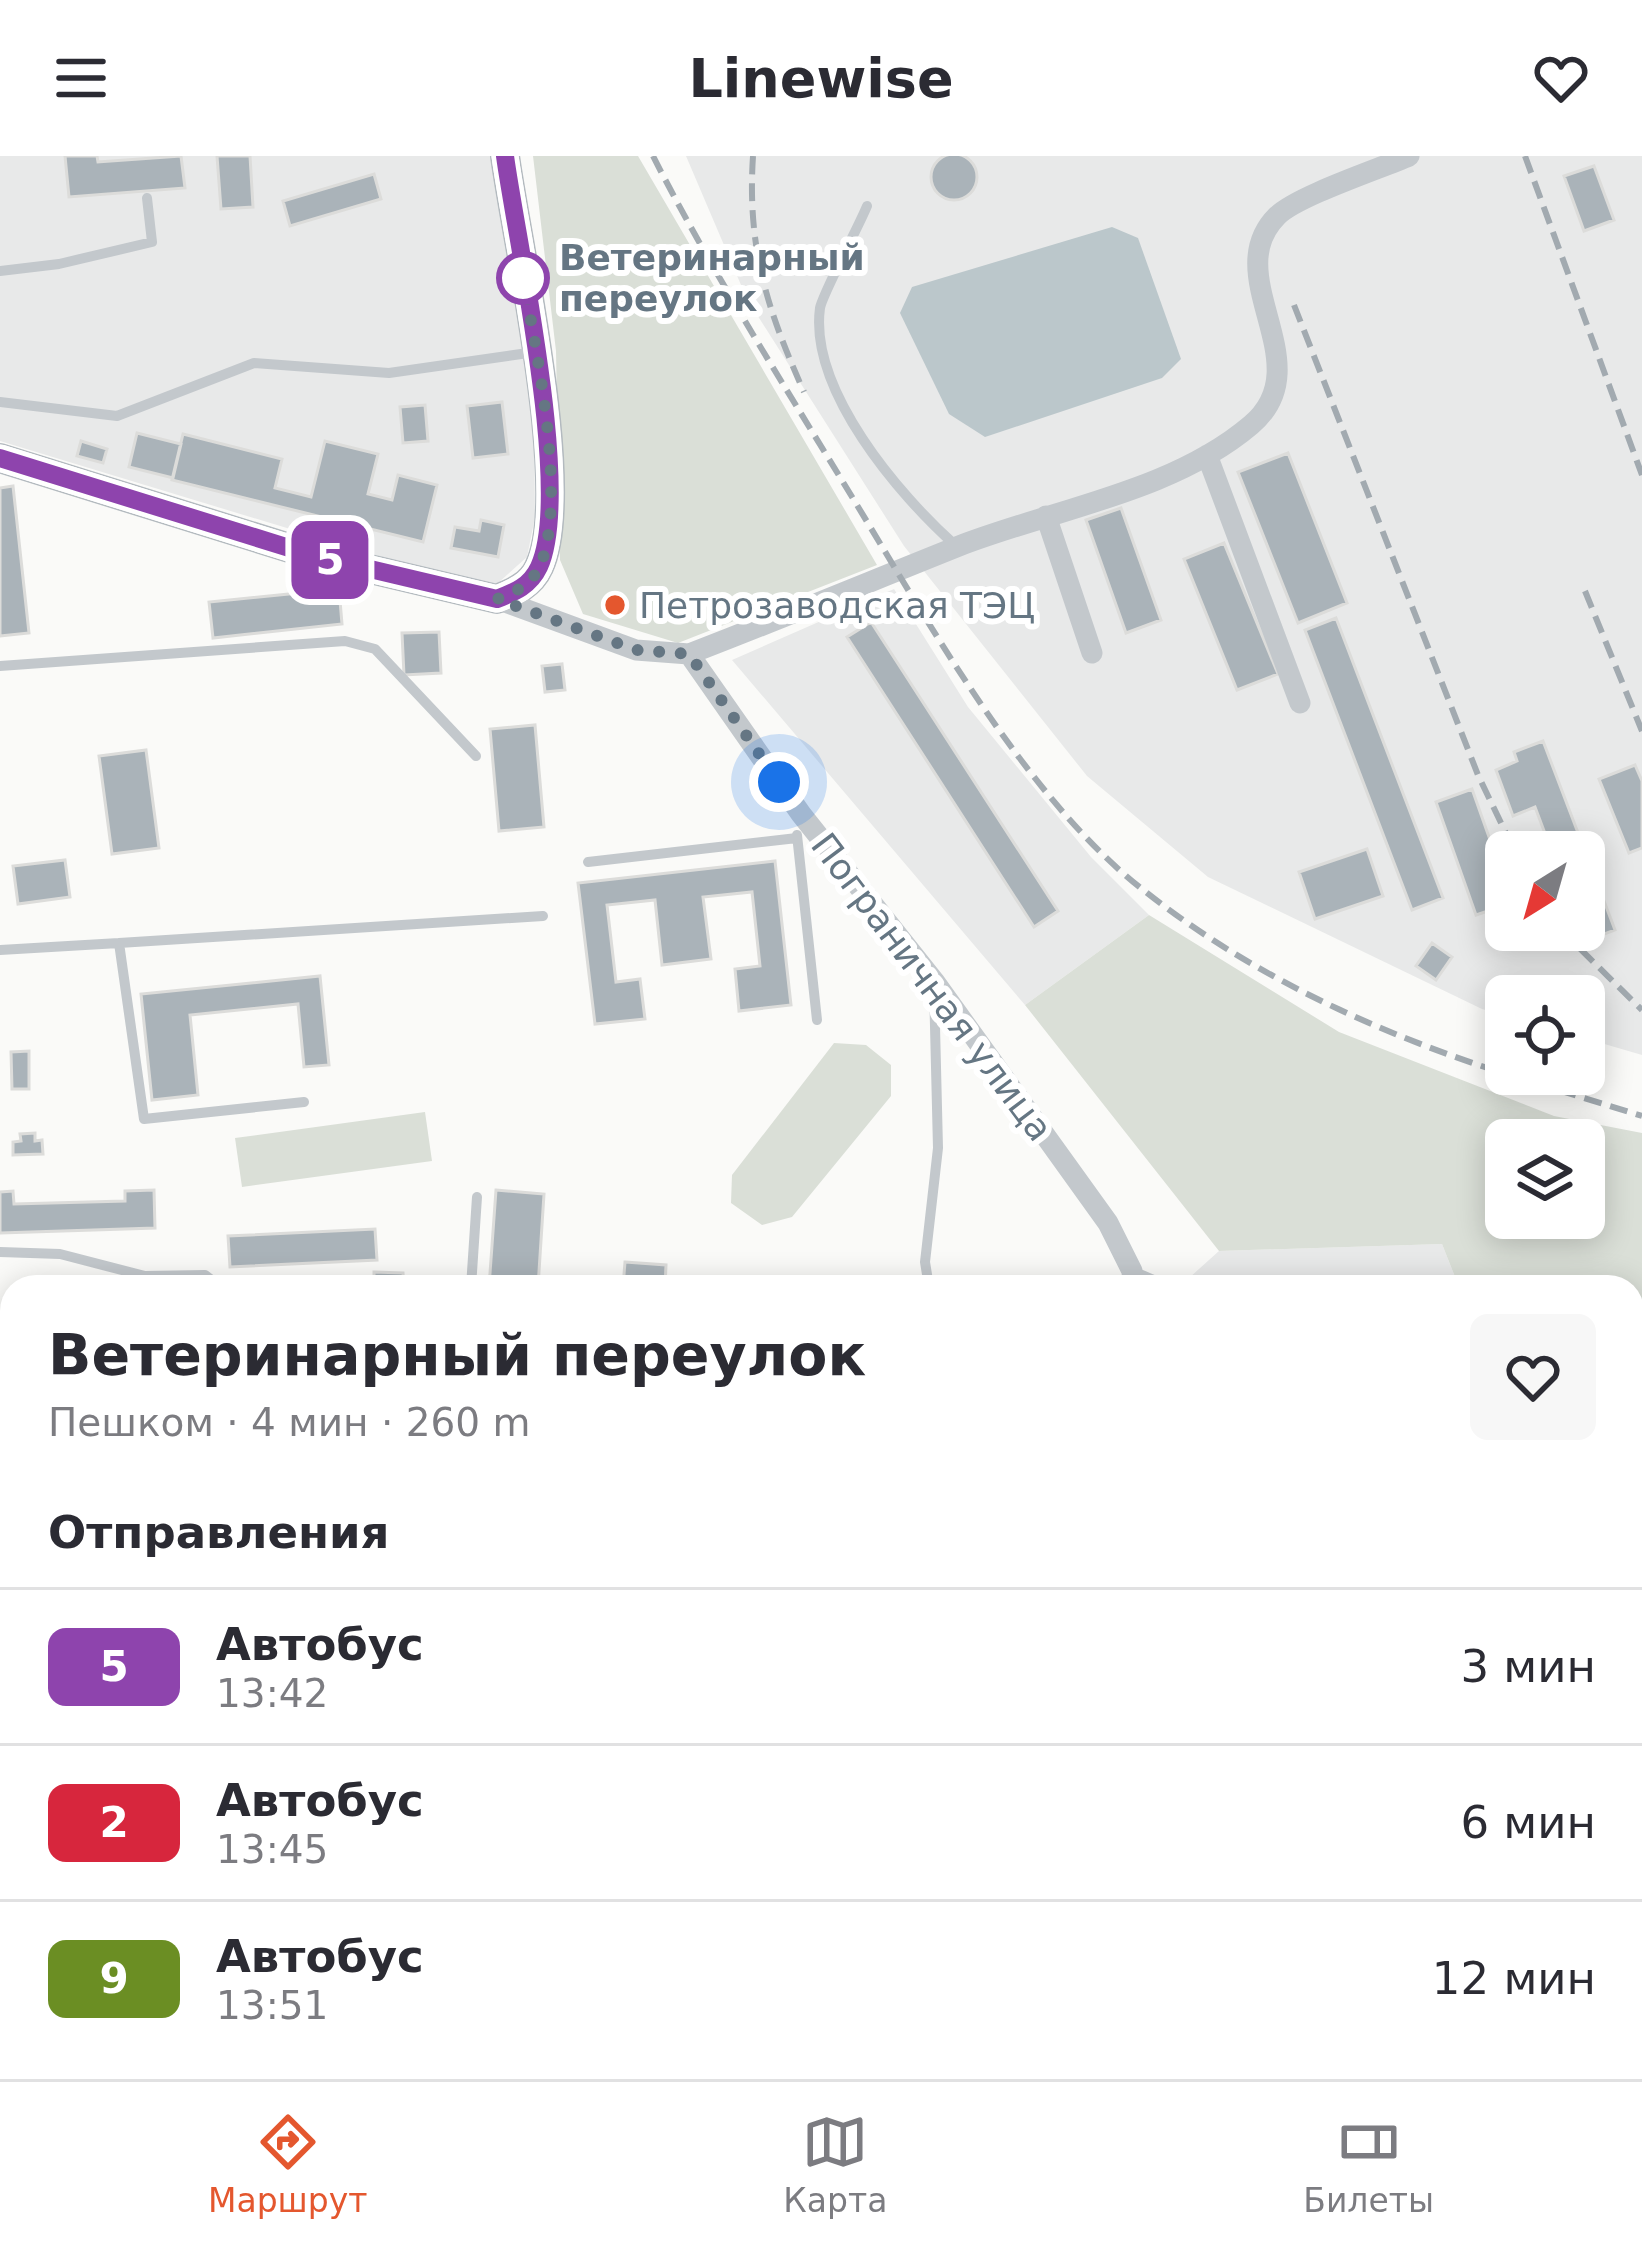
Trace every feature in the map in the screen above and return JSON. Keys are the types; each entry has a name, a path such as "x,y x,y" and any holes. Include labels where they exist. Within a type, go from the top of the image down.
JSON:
{"main road":[{"path":"0,458 315,556 497,599 523,588 539,566 545,538 550,458 505,156"}],"street":[{"path":"497,599 636,650 689,654 957,547 1207,455 1255,422 1278,382 1277,338 1256,271 1260,237 1280,212 1409,156"},
{"path":"1207,455 1300,703"},
{"path":"1046,516 1092,652"},
{"name":"Пограничная улица","path":"689,654 802,814 934,981 1108,1223 1131,1275"}],"lane":[{"path":"0,271 59,264 152,242 147,198"},
{"path":"867,206 820,305 825,350 854,428 903,499 957,547"},
{"path":"0,402 117,416 254,363 389,374 535,352"},
{"path":"0,666 346,641 375,649 476,756"},
{"path":"802,814 796,838 818,1019"},
{"path":"588,862 796,838"},
{"path":"0,950 542,916"},
{"path":"119,943 144,1119 304,1102"},
{"path":"927,1275 938,1148 934,981"},
{"path":"472,1275 477,1197"},
{"path":"0,1252 60,1254 126,1275"}],"shaded area":[{"path":"0,156 496,156 534,418 535,517 527,557 497,584 448,577 0,441"},
{"path":"533,156 638,156 877,565 678,643 583,614 560,560 556,351"},
{"name":"Петрозаводская ТЭЦ","path":"686,156 1642,156 1642,1055 1605,1044 1605,975 1485,975 1485,1010 1208,877 1087,776 904,546 747,299"},
{"path":"1112,227 1138,238 1181,359 1162,378 985,437 949,414 900,313 912,287"},
{"path":"894,589 968,707 1091,857 1149,915 1025,1005 732,660"},
{"path":"1149,915 1339,1032 1485,1089 1485,1095 1500,1095 1570,1119 1485,1119 1485,1239 1605,1239 1605,1126 1642,1133 1642,1275 1454,1275 1442,1244 1219,1251 1025,1005"},
{"path":"834,1043 866,1045 891,1065 891,1096 792,1217 762,1225 731,1203 732,1175"},
{"path":"425,1112 432,1161 242,1187 235,1138"},
{"path":"1442,1244 1454,1275 1192,1275 1219,1251"}],"building":[{"path":"954,154 970,161 977,177 970,193 954,200 938,193 931,177 938,161"},
{"path":"65,156 97,156 98,162 181,156 185,188 69,197"},
{"path":"217,156 250,156 253,207 221,209"},
{"path":"1594,166 1614,220 1584,231 1564,176"},
{"path":"374,174 381,199 290,226 283,201"},
{"path":"502,402 508,454 473,458 467,406"},
{"path":"425,405 428,441 403,443 400,407"},
{"path":"137,433 181,444 173,478 129,467"},
{"path":"183,434 282,459 275,488 311,497 325,441 378,454 368,494 392,500 398,475 437,485 423,542 172,480"},
{"path":"81,441 107,449 103,463 77,456"},
{"path":"1288,453 1347,603 1298,623 1238,472"},
{"path":"13,486 29,633 0,636 0,488"},
{"path":"1121,508 1161,620 1126,633 1086,520"},
{"path":"481,520 504,525 498,557 451,548 455,527 479,531"},
{"path":"1224,543 1278,674 1237,690 1184,559"},
{"path":"339,589 342,624 213,638 209,602"},
{"path":"1336,618 1443,898 1412,910 1305,630"},
{"path":"871,622 1058,911 1034,927 847,637"},
{"path":"439,632 441,673 404,675 402,633"},
{"path":"562,664 565,690 545,692 542,666"},
{"path":"535,725 544,827 499,831 490,729"},
{"path":"1543,741 1577,831 1544,831 1535,807 1513,816 1496,770 1517,761 1514,752"},
{"path":"146,750 159,848 112,854 99,756"},
{"path":"1635,765 1642,781 1642,848 1629,853 1599,779"},
{"path":"1472,789 1487,831 1485,912 1476,915 1436,802"},
{"path":"1367,849 1383,896 1315,919 1299,872"},
{"path":"65,860 70,897 18,904 13,866"},
{"path":"775,861 791,1005 739,1011 735,969 760,966 752,892 703,897 711,959 662,965 655,900 607,905 616,982 640,979 645,1019 595,1024 578,883"},
{"path":"1605,904 1615,930 1605,934"},
{"path":"1432,943 1452,957 1436,980 1416,966"},
{"path":"320,976 329,1065 304,1067 298,1004 190,1015 198,1095 152,1100 141,994"},
{"path":"29,1051 29,1089 12,1089 11,1052"},
{"path":"35,1133 35,1141 42,1140 43,1154 13,1155 13,1142 21,1141 20,1134"},
{"path":"154,1190 155,1228 0,1233 0,1192 13,1191 14,1204 125,1201 125,1191"},
{"path":"496,1190 544,1194 539,1275 490,1275"},
{"path":"375,1229 377,1260 230,1267 228,1236"},
{"path":"625,1262 666,1265 666,1275 624,1275"}],"railway":[{"path":"653,156 746,323 943,646 1017,755 1098,850 1183,920 1270,974 1362,1020 1485,1067"},
{"path":"753,156 753,220 762,277 804,392"},
{"path":"1525,156 1642,475"},
{"path":"1294,305 1478,775 1505,831"},
{"path":"1585,591 1642,731"},
{"path":"1582,951 1642,1010"},
{"path":"1574,1095 1642,1116"}],"bus line":[{"name":"5","path":"0,458 315,556 497,599 523,588 539,566 545,538 550,458 505,156"}],"place":[{"name":"Ветеринарный переулок","path":"523,278"},
{"name":"Петрозаводская ТЭЦ","path":"615,605"}],"route":[{"path":"523,278 550,458 545,538 539,566 523,588 497,599 636,650 689,654 779,782"}]}
